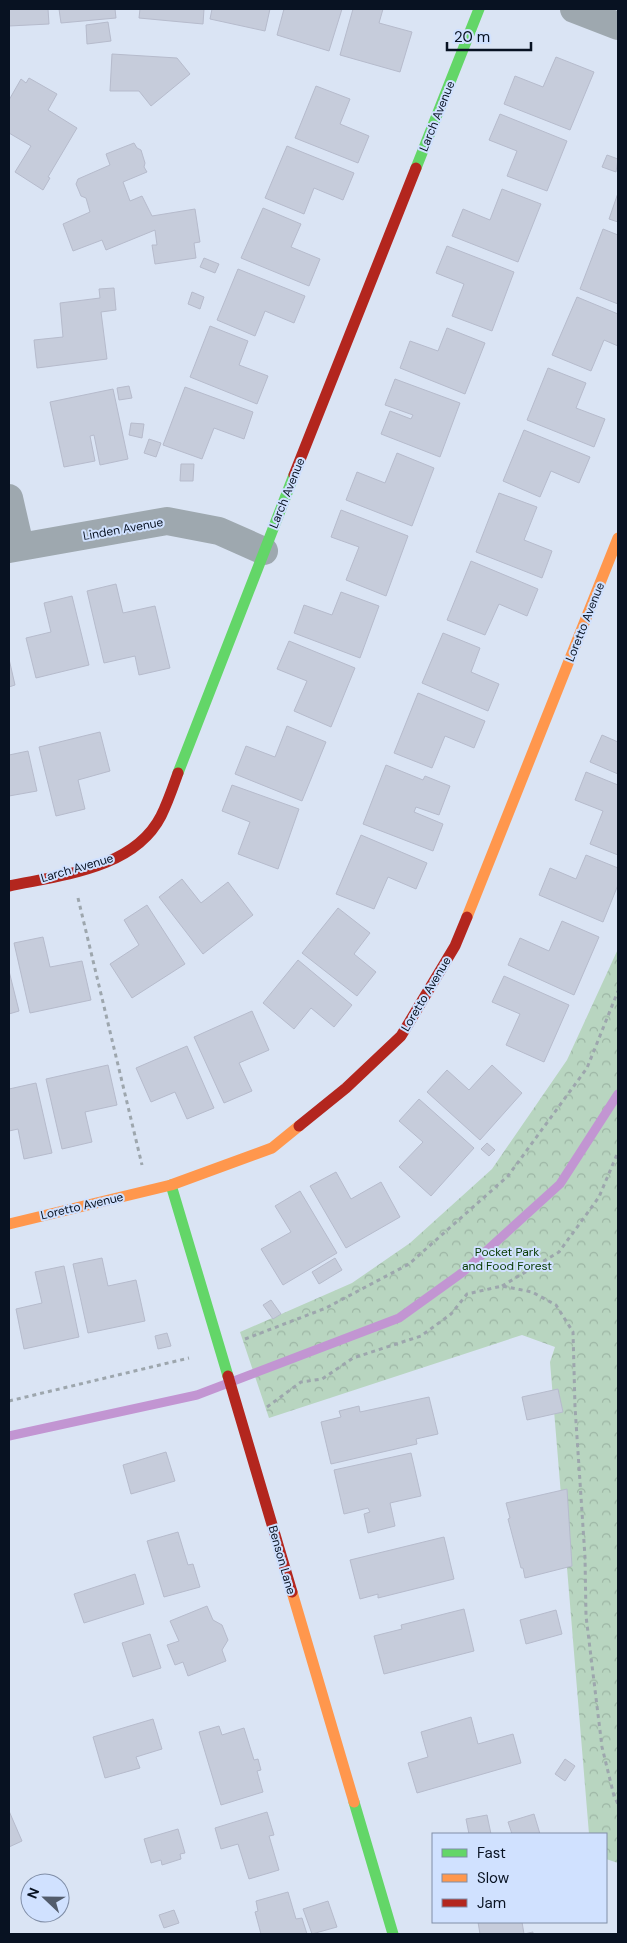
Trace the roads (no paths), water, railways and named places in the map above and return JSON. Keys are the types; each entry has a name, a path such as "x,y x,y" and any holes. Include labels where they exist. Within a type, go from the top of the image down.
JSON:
{"street":[{"name":"Larch Avenue","path":"9,886 69,873 113,859 141,842 160,817 479,9"},
{"path":"574,9 618,26"},
{"path":"9,498 14,548"},
{"name":"Linden Avenue","path":"14,548 167,521 219,531 264,551"},
{"name":"Loretto Avenue","path":"9,1224 171,1185 272,1148 346,1088 401,1036 455,946 618,538"},
{"name":"Benson Lane","path":"171,1185 393,1934"}],"waterway":[{"path":"9,1436 197,1395 399,1318 463,1272 560,1184 618,1094"}],"park label":[{"name":"Pocket Park and Food Forest","path":"507,1259"}]}
